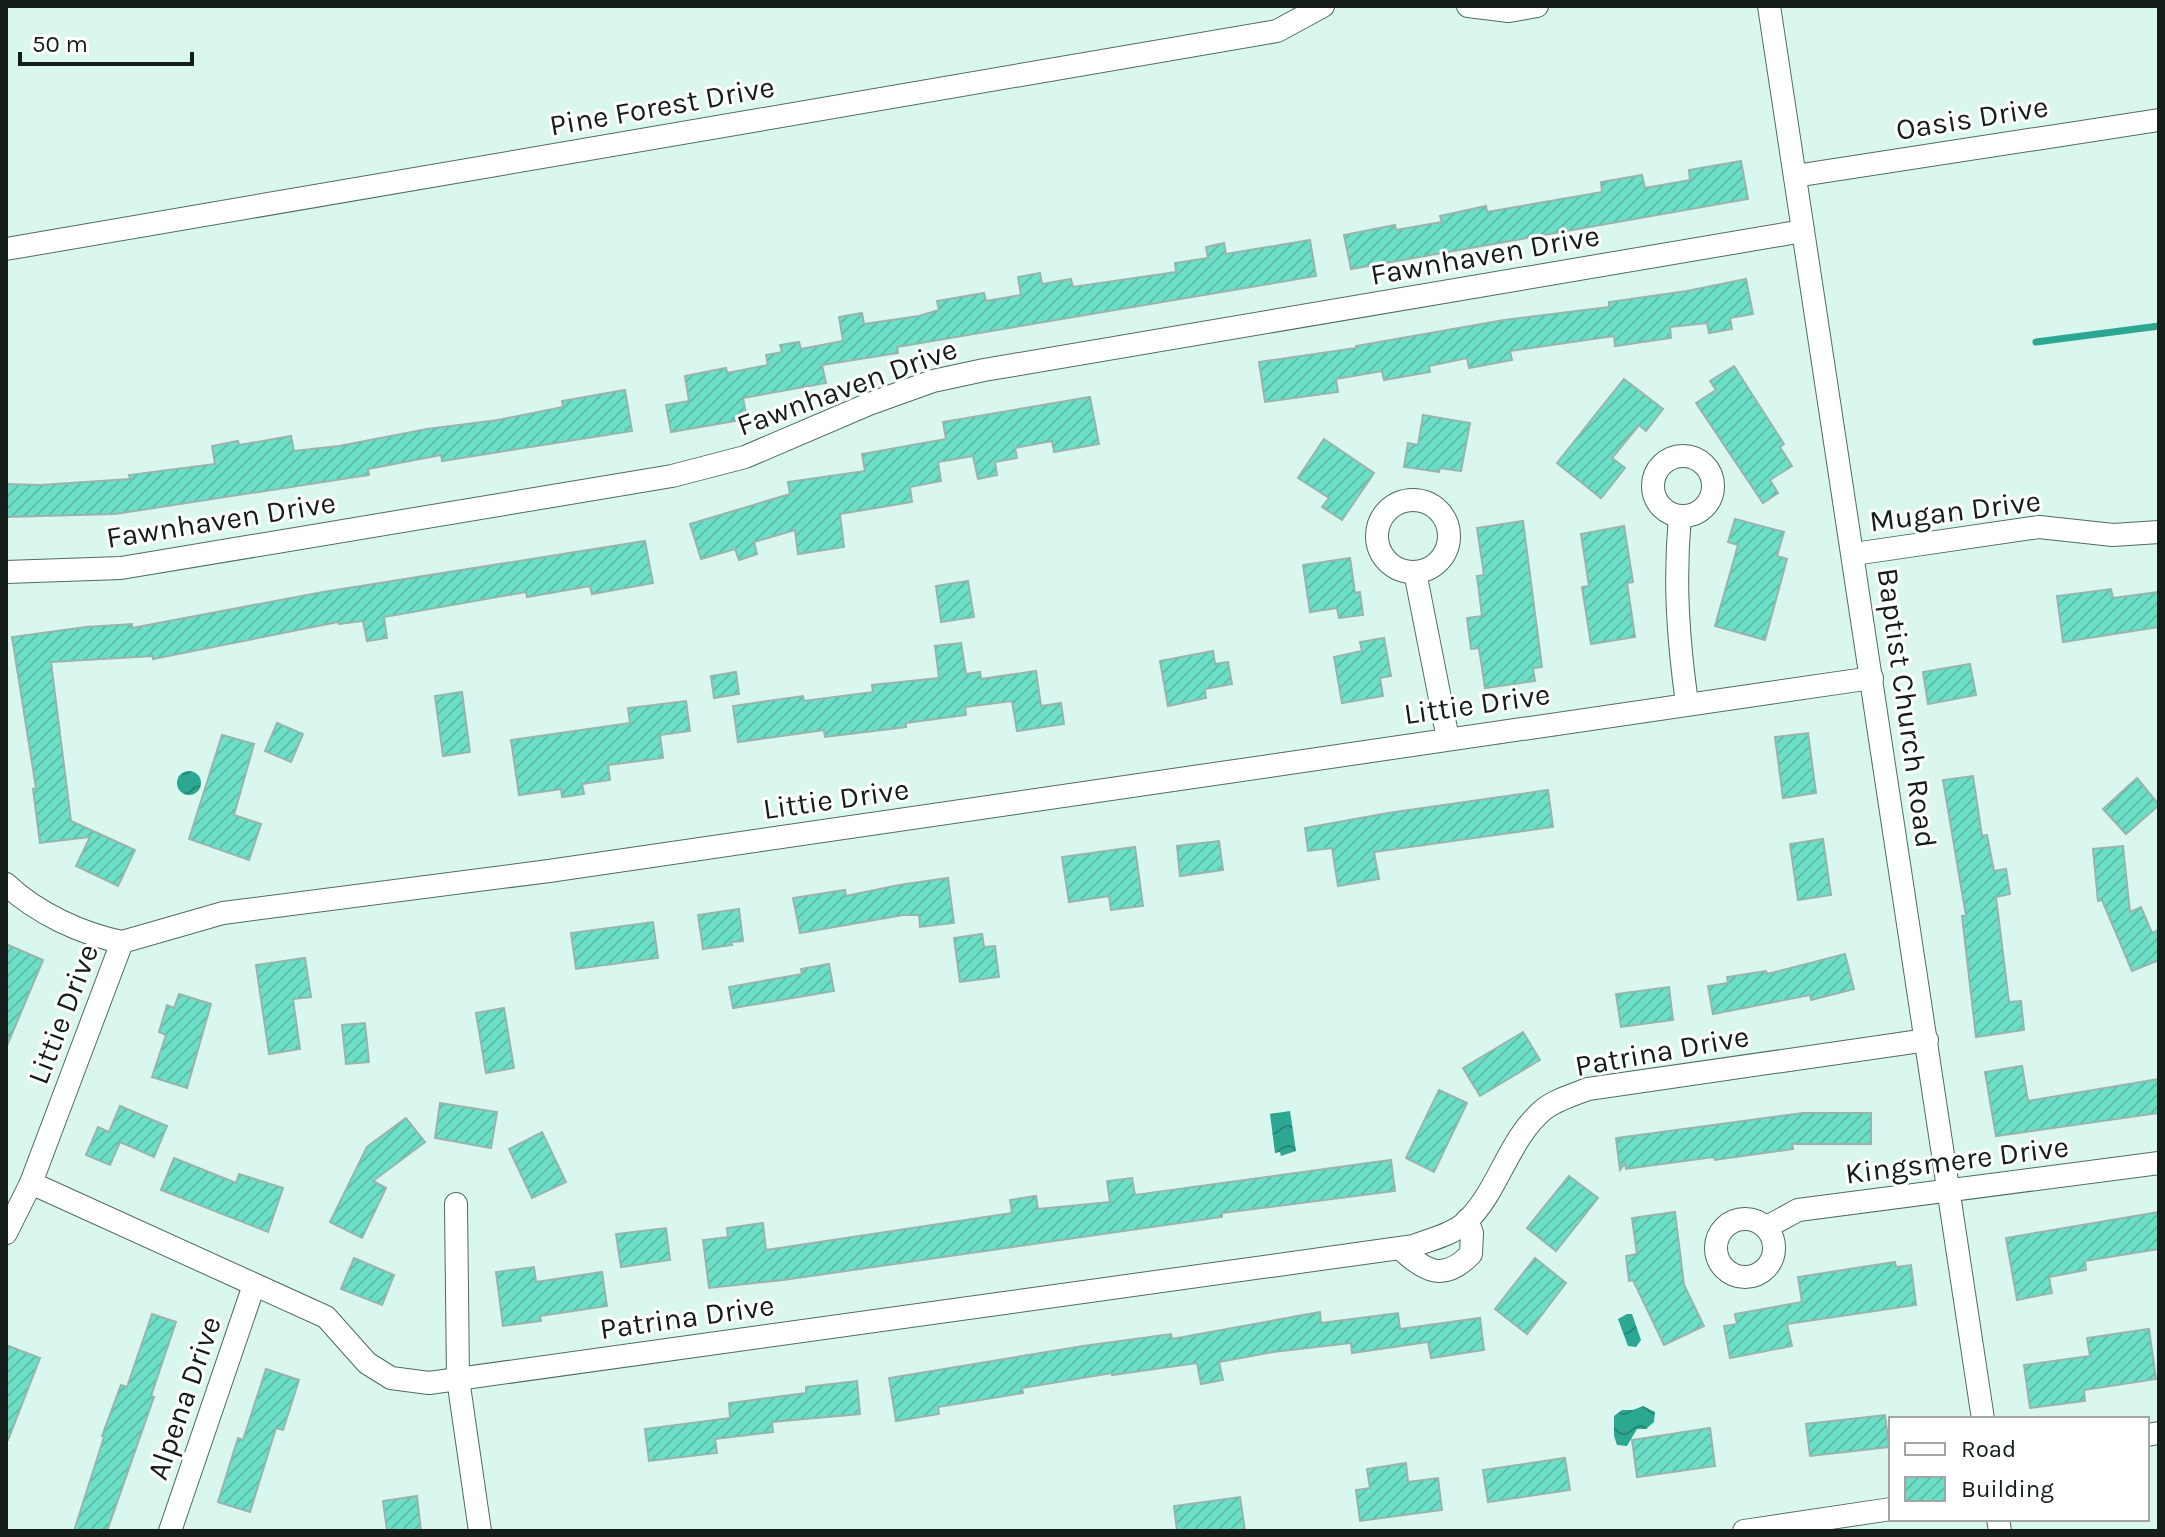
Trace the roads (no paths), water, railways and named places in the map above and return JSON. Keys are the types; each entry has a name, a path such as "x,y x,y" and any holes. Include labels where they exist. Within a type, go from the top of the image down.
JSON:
{"street":[{"name":"Pine Forest Drive","path":"6,249 1277,31 1323,6"},
{"path":"1468,6 1509,11 1537,6"},
{"name":"Baptist Church Road","path":"1769,6 1983,1417"},
{"name":"Oasis Drive","path":"1795,176 2159,120"},
{"name":"Fawnhaven Drive","path":"6,572 121,568 672,476 745,457 869,404 933,381 1803,231"},
{"path":"1680,516 1675,568 1678,635 1687,703"},
{"name":"Mugan Drive","path":"1854,554 2039,527 2113,535 2159,532"},
{"path":"1415,572 1448,739"},
{"name":"Littie Drive","path":"6,1233 31,1183 122,942 223,913 549,871 1872,678"},
{"path":"6,884 39,908 92,936 122,942"},
{"name":"Patrina Drive","path":"31,1183 326,1317 367,1363 391,1378 429,1383 1400,1248 1450,1232 1467,1220 1493,1185 1516,1140 1542,1111 1588,1089 1927,1040"},
{"name":"Kingsmere Drive","path":"1767,1227 1798,1210 1949,1193 2159,1163"},
{"path":"456,1204 458,1379 480,1531"},
{"path":"1400,1248 1415,1263 1434,1271 1451,1271 1471,1254 1472,1233 1467,1220"},
{"name":"Alpena Drive","path":"170,1531 254,1285"},
{"path":"1744,1531 1889,1509"}],"water":[{"path":"189,771 198,774 201,783 198,792 189,795 180,792 177,783 180,774"},
{"path":"1290,1111 1296,1151 1281,1156 1280,1152 1275,1153 1270,1114"},
{"path":"1632,1314 1641,1340 1636,1347 1628,1346 1618,1319"},
{"path":"1643,1406 1655,1412 1654,1422 1646,1429 1637,1429 1627,1446 1617,1445 1614,1416 1622,1410"}],"waterway":[{"path":"2036,342 2159,326"}]}
